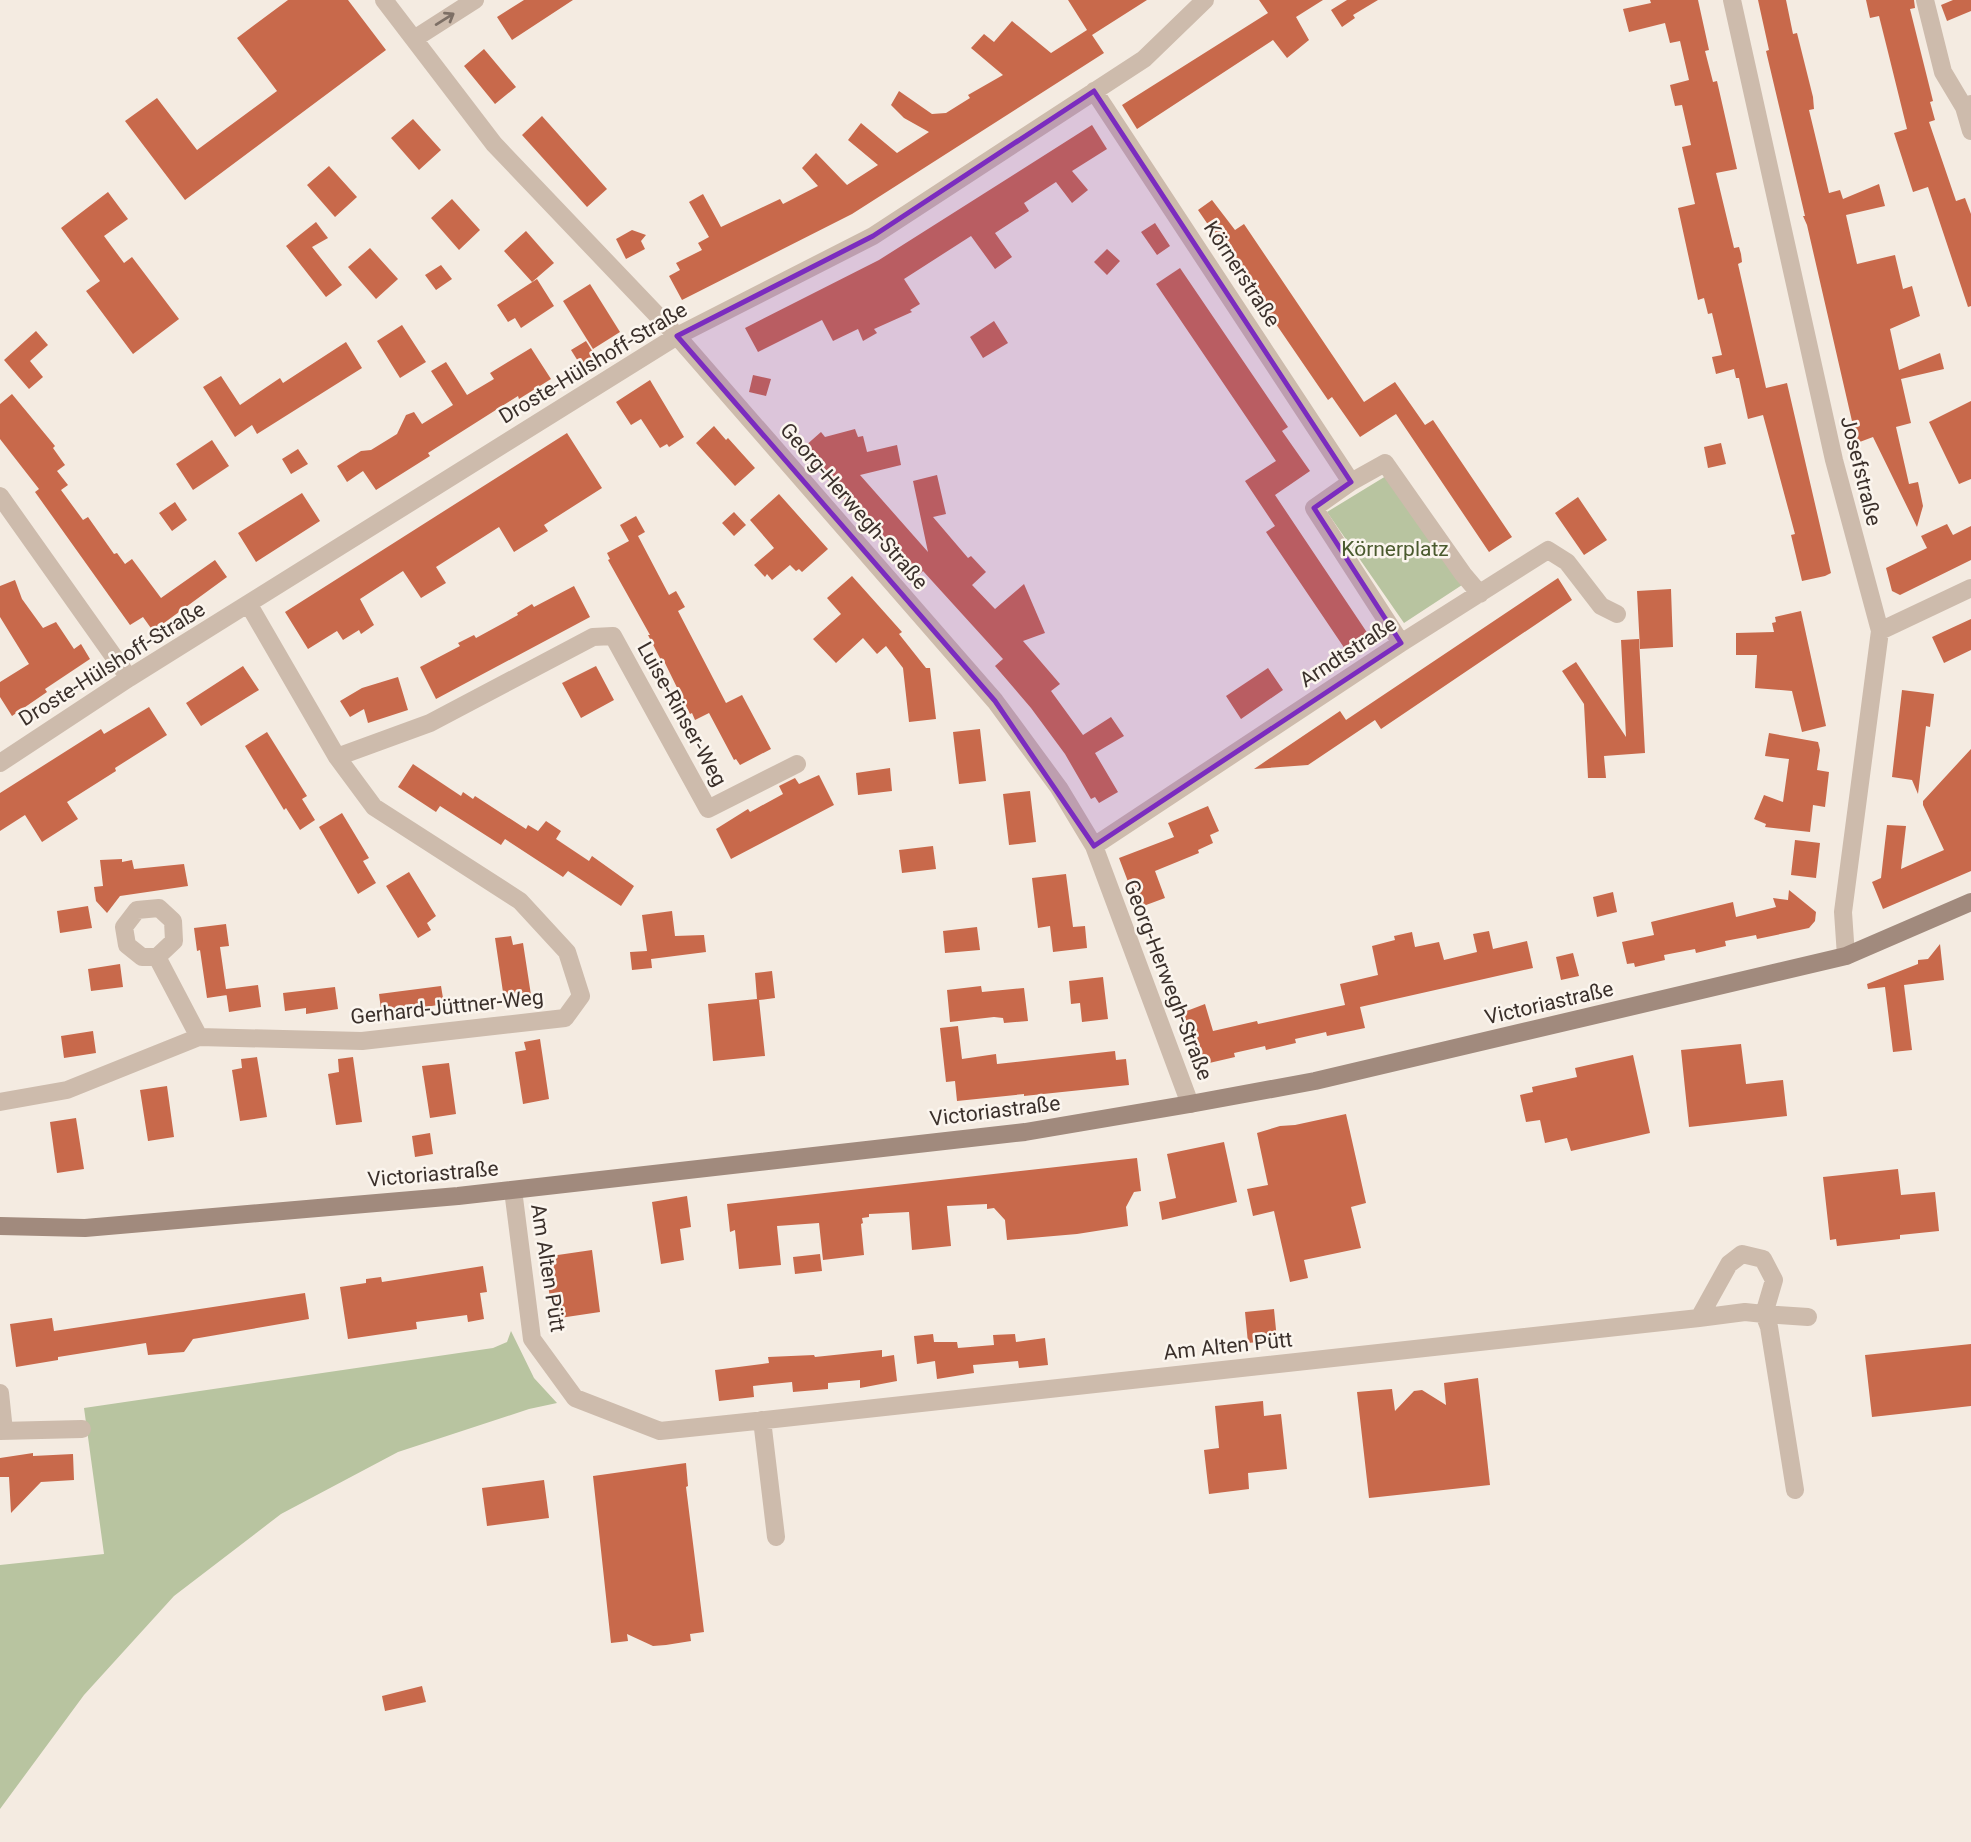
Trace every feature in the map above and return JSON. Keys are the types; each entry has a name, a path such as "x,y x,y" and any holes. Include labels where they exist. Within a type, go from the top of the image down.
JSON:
{"main road":[{"name":"Victoriastraße","path":"0,1226 86,1228 513,1190 1025,1132 1315,1081 1846,956 1971,902"}],"street":[{"name":"Georg-Herwegh-Straße","path":"384,0 494,144 677,336 995,701 1059,788 1094,846 1190,1104"},
{"path":"414,39 475,0"},
{"name":"Droste-Hülshoff-Straße","path":"0,763 129,678 677,336 873,236 1144,59 1205,0"},
{"name":"Josefstraße","path":"1732,0 1834,460 1880,631 1843,912 1846,956"},
{"path":"1925,0 1943,72 1967,105 1971,131"},
{"name":"Körnerstraße","path":"1094,92 1351,482"},
{"path":"1401,643 1314,508 1351,482 1385,463 1480,594"},
{"path":"0,496 129,678"},
{"name":"Arndtstraße","path":"1094,846 1401,643 1548,550 1567,562 1601,606 1617,614"},
{"path":"1880,631 1971,589"},
{"name":"Gerhard-Jüttner-Weg","path":"0,1102 67,1090 199,1037 362,1041 565,1018 581,996 567,951 520,901 374,807 337,757 249,604"},
{"name":"Luise-Rinser-Weg","path":"337,757 430,723 593,637 613,636 708,809 797,764"},
{"path":"157,957 199,1037"},
{"name":"Am Alten Pütt","path":"513,1190 531,1339 575,1398 660,1431 1745,1312 1808,1317"},
{"path":"1699,1318 1728,1264 1742,1254 1763,1259 1774,1280 1764,1314 1769,1327 1795,1490"},
{"path":"0,1393 2,1431 82,1429"},
{"path":"762,1420 776,1537"}],"highlighted area":[{"path":"1094,91 1351,482 1314,508 1401,643 1094,846 995,701 677,336 873,236"}],"green space":[{"name":"Körnerplatz","path":"1386,476 1462,585 1404,623 1327,512"},
{"path":"511,1331 534,1378 557,1403 529,1409 398,1452 281,1514 174,1596 84,1695 0,1809 0,1565 104,1554 84,1408 493,1348 507,1342"}],"building":[{"path":"288,0 348,0 386,50 185,200 125,121 157,98 197,150 277,91 237,38"},
{"path":"524,0 573,0 512,40 497,17"},
{"path":"1068,0 1147,0 1092,35 1104,53 852,214 682,300 669,276 680,270 676,263 702,250 698,243 709,237 689,202 703,194 721,227 780,199 783,204 818,186 802,168 816,153 847,185 878,165 848,140 861,123 897,153 929,132 904,118 891,105 899,91 932,114 946,113 970,98 968,95 1003,75 971,48 984,34 994,42 1012,21 1051,53 1087,30"},
{"path":"1259,0 1323,0 1296,17 1309,40 1287,58 1273,40 1137,129 1122,105 1268,13"},
{"path":"1347,0 1378,0 1353,15 1355,18 1342,27 1331,10"},
{"path":"1650,0 1698,0 1709,50 1705,51 1713,82 1717,81 1737,169 1716,173 1734,248 1739,247 1741,254 1742,262 1738,264 1766,388 1787,383 1831,573 1825,576 1802,581 1791,535 1795,534 1763,415 1748,419 1739,378 1736,378 1734,369 1716,374 1712,357 1722,355 1712,313 1708,314 1704,298 1698,300 1678,208 1695,204 1682,147 1691,145 1682,105 1675,106 1670,85 1689,80 1680,41 1670,43 1665,23 1629,32 1623,9 1651,3"},
{"path":"1758,0 1786,0 1793,34 1797,33 1813,97 1814,109 1809,110 1829,193 1840,190 1843,199 1879,184 1885,206 1846,215 1857,264 1895,255 1903,289 1912,286 1920,316 1890,329 1899,370 1940,353 1944,369 1901,379 1911,423 1896,427 1909,484 1918,482 1923,506 1917,527 1873,437 1857,443 1766,51 1769,50"},
{"path":"1866,0 1914,0 1915,8 1910,9 1933,101 1930,102 1935,120 1929,122 1956,201 1965,198 1971,214 1971,306 1968,307 1928,187 1913,192 1894,133 1907,129 1879,16 1870,18"},
{"path":"1953,0 1971,0 1971,11 1947,21 1941,5"},
{"path":"484,49 516,87 495,104 464,66"},
{"path":"542,116 607,189 587,207 522,135"},
{"path":"413,119 441,150 419,170 391,138"},
{"path":"1092,125 1107,149 1072,171 1088,190 1072,203 1056,182 1024,203 1029,211 995,233 1012,257 995,269 971,236 904,279 920,304 910,310 912,312 874,329 877,333 863,341 858,329 833,341 822,320 758,352 745,328 879,260"},
{"path":"329,166 357,197 335,217 307,185"},
{"path":"108,192 128,219 104,236 124,263 132,257 179,319 133,354 86,291 100,281 61,228"},
{"path":"452,199 480,230 459,250 431,218"},
{"path":"1212,200 1235,230 1244,224 1364,402 1395,382 1425,425 1433,420 1512,537 1489,552 1396,414 1360,437 1332,397 1328,400 1198,210"},
{"path":"316,222 328,238 312,247 342,285 326,297 286,246"},
{"path":"1155,223 1170,246 1157,255 1141,232"},
{"path":"632,230 646,235 641,241 645,249 626,259 616,239"},
{"path":"526,231 554,263 532,282 504,251"},
{"path":"370,248 398,279 376,299 348,267"},
{"path":"1107,249 1120,261 1107,275 1094,262"},
{"path":"441,265 452,279 436,290 425,275"},
{"path":"1180,268 1288,427 1282,431 1310,471 1275,495 1368,634 1345,649 1266,532 1275,526 1245,481 1276,461 1156,284"},
{"path":"537,279 554,306 521,328 515,318 508,322 497,305"},
{"path":"590,284 620,332 593,349 563,301"},
{"path":"994,321 1008,343 983,358 970,337"},
{"path":"402,325 426,362 400,378 377,341"},
{"path":"36,331 48,345 30,361 43,377 29,389 4,360"},
{"path":"586,341 596,357 581,366 571,350"},
{"path":"346,342 362,368 257,434 252,425 235,437 203,387 221,376 240,405 280,378 283,383"},
{"path":"531,348 551,379 519,399 518,396 428,453 430,456 376,490 363,471 347,482 337,466 397,434 406,415 414,412 422,424 453,405 431,371 446,362 467,395 494,379 490,373"},
{"path":"753,375 771,379 766,396 749,392"},
{"path":"650,380 684,437 669,447 667,444 660,448 641,419 631,425 616,402"},
{"path":"12,394 55,446 53,448 65,465 57,471 68,485 61,490 83,520 88,517 114,554 117,553 125,564 132,559 161,598 215,560 227,577 153,631 143,617 130,625 35,492 39,489 0,439 0,404"},
{"path":"1971,401 1971,479 1959,484 1929,422"},
{"path":"714,426 755,468 735,486 696,443"},
{"path":"855,429 858,437 863,436 867,452 897,445 901,465 860,475 928,552 913,481 937,475 946,514 933,517 968,558 971,556 986,572 972,585 995,609 1024,584 1045,633 1023,641 1060,684 1051,691 1083,735 1111,717 1124,736 1095,753 1118,792 1099,803 1095,797 1091,799 1065,754 995,666 1003,659 923,571 919,575 914,570 910,573 890,550 893,546 872,523 869,526 806,456 809,453 804,447 821,432 825,437"},
{"path":"567,433 602,488 544,525 548,531 514,552 499,527 436,567 446,583 421,598 403,571 360,599 374,625 361,634 359,630 343,640 337,631 308,649 285,612"},
{"path":"212,440 229,466 193,490 176,464"},
{"path":"1721,443 1726,464 1708,468 1704,447"},
{"path":"298,449 308,464 291,474 282,459"},
{"path":"302,493 320,521 256,562 238,533"},
{"path":"779,494 828,549 802,572 799,569 796,571 790,565 772,580 767,574 765,577 754,565 774,548 750,520"},
{"path":"1578,497 1607,540 1584,555 1555,513"},
{"path":"175,502 187,520 172,531 159,513"},
{"path":"734,512 746,525 734,536 722,523"},
{"path":"636,516 645,532 638,536 669,595 676,591 685,607 678,611 726,703 742,695 771,749 740,765 734,760 709,713 695,720 692,713 690,714 608,560 610,559 607,553 629,541 620,525"},
{"path":"1947,524 1953,535 1971,526 1971,560 1900,595 1892,591 1886,568 1927,548 1921,536"},
{"path":"852,576 902,632 899,634 926,668 930,668 936,719 909,722 903,668 886,646 877,654 863,638 836,663 813,639 841,614 827,598"},
{"path":"1558,578 1572,600 1381,729 1375,720 1308,765 1254,769 1340,711 1346,720"},
{"path":"15,580 22,599 43,628 56,622 74,649 81,644 90,659 45,689 47,692 12,716 0,697 0,682 29,664 0,617 0,586"},
{"path":"574,586 590,617 436,699 420,667 460,646 458,643 474,635 476,638 518,615 517,613 532,604 534,607"},
{"path":"1671,589 1673,647 1640,649 1637,591"},
{"path":"1801,611 1826,726 1802,732 1792,691 1755,688 1757,655 1736,655 1736,633 1774,632 1772,623 1776,622 1775,617"},
{"path":"1971,619 1971,650 1944,663 1932,637"},
{"path":"1639,639 1645,753 1604,756 1606,778 1588,778 1584,704 1562,671 1576,662 1626,737 1621,640"},
{"path":"243,666 259,690 201,726 186,703"},
{"path":"596,666 614,700 581,718 562,683"},
{"path":"1268,668 1283,690 1241,719 1226,696"},
{"path":"398,677 408,710 368,723 364,709 350,717 340,701 362,688"},
{"path":"1902,690 1934,694 1930,727 1926,726 1918,794 1912,780 1892,777"},
{"path":"149,707 167,735 67,802 78,819 42,842 25,815 0,831 0,793 101,729 104,734"},
{"path":"980,729 986,781 959,784 953,732"},
{"path":"267,732 307,796 302,799 315,820 300,830 286,808 284,810 245,746"},
{"path":"1769,733 1818,742 1820,750 1817,770 1829,772 1825,807 1813,805 1810,832 1765,827 1766,824 1754,819 1764,795 1783,802 1789,759 1765,756"},
{"path":"1971,749 1971,871 1883,909 1872,882 1881,878 1887,825 1906,826 1901,869 1944,850 1923,801"},
{"path":"413,764 461,796 463,792 473,799 475,796 526,829 528,825 538,831 546,821 561,831 556,839 589,861 592,856 634,886 621,906 568,871 563,877 505,839 501,845 440,806 436,812 398,787"},
{"path":"890,768 892,791 858,795 856,773"},
{"path":"819,775 834,805 731,859 716,829 748,809 750,812 783,794 779,786 795,778 799,784"},
{"path":"1030,791 1036,842 1009,845 1003,794"},
{"path":"1208,806 1219,831 1210,835 1213,843 1198,850 1199,853 1155,871 1165,898 1138,908 1119,858 1174,837 1168,823"},
{"path":"342,813 369,858 363,861 376,883 358,894 319,827"},
{"path":"1795,840 1820,843 1816,878 1791,875"},
{"path":"933,846 936,869 902,873 899,850"},
{"path":"122,859 122,862 132,860 134,869 184,864 188,886 120,896 107,913 96,901 94,887 103,886 100,860"},
{"path":"409,872 436,916 427,923 431,930 418,938 386,886"},
{"path":"1066,874 1073,927 1085,926 1087,948 1053,952 1050,926 1038,928 1032,878"},
{"path":"1789,890 1816,912 1815,921 1809,928 1757,939 1756,935 1725,941 1726,946 1696,953 1695,949 1664,955 1665,960 1635,967 1634,963 1627,964 1622,942 1654,935 1651,922 1733,902 1736,917 1776,907 1773,898 1788,900"},
{"path":"1613,892 1617,912 1597,917 1593,897"},
{"path":"88,906 92,928 60,933 57,911"},
{"path":"672,911 675,936 704,935 706,952 651,959 652,968 632,970 630,952 647,951 642,915"},
{"path":"226,924 229,946 220,947 226,989 258,985 261,1007 229,1012 227,995 207,998 194,928"},
{"path":"977,927 980,950 945,953 943,931"},
{"path":"1489,931 1493,949 1527,941 1533,968 1360,1007 1365,1028 1327,1036 1326,1032 1295,1039 1296,1043 1266,1050 1265,1046 1234,1053 1235,1057 1205,1064 1204,1059 1196,1061 1184,1012 1205,1004 1213,1031 1345,1005 1340,984 1378,975 1372,946 1395,940 1394,936 1412,932 1415,947 1439,942 1444,960 1477,952 1473,934"},
{"path":"511,936 513,945 523,943 531,995 504,999 495,938"},
{"path":"1940,944 1944,980 1904,985 1912,1050 1893,1052 1885,987 1868,989 1867,984 1918,964 1918,960 1928,959"},
{"path":"1573,953 1579,976 1561,980 1556,957"},
{"path":"120,964 123,987 91,991 88,969"},
{"path":"772,971 775,998 759,1000 765,1056 713,1061 708,1004 757,999 755,973"},
{"path":"1103,977 1108,1019 1082,1022 1080,1003 1071,1004 1069,981"},
{"path":"441,986 444,1004 382,1017 379,994"},
{"path":"981,986 982,992 1024,988 1028,1021 1004,1023 1003,1018 994,1017 950,1022 947,990"},
{"path":"335,987 338,1009 306,1014 306,1008 285,1011 283,993"},
{"path":"958,1026 962,1059 996,1054 997,1064 1115,1051 1116,1060 1126,1059 1129,1085 957,1101 955,1081 946,1082 940,1028"},
{"path":"93,1031 96,1053 64,1058 61,1036"},
{"path":"540,1039 549,1099 523,1104 515,1052 526,1050 524,1042"},
{"path":"1741,1044 1746,1084 1783,1080 1787,1116 1689,1127 1681,1050"},
{"path":"1633,1055 1650,1133 1571,1151 1567,1138 1545,1143 1540,1120 1526,1122 1520,1095 1533,1092 1532,1087 1577,1077 1575,1068"},
{"path":"257,1057 267,1117 240,1121 232,1070 242,1068 241,1059"},
{"path":"353,1057 362,1122 336,1125 328,1074 339,1072 338,1059"},
{"path":"449,1063 456,1114 430,1118 422,1066"},
{"path":"167,1086 174,1137 148,1141 140,1090"},
{"path":"1346,1114 1366,1203 1351,1207 1361,1248 1304,1260 1308,1278 1290,1282 1274,1211 1253,1216 1247,1189 1268,1185 1257,1133"},
{"path":"76,1118 84,1169 57,1173 50,1122"},
{"path":"430,1133 433,1154 415,1157 412,1136"},
{"path":"1224,1142 1237,1202 1162,1220 1159,1202 1176,1198 1167,1154"},
{"path":"1137,1158 1141,1191 1134,1192 1126,1207 1128,1226 1007,1240 1005,1220 994,1208 987,1209 987,1204 947,1206 951,1246 912,1250 909,1212 869,1214 869,1217 862,1218 861,1224 864,1255 823,1260 819,1223 777,1226 781,1265 739,1269 735,1230 730,1232 727,1204"},
{"path":"1898,1169 1901,1195 1935,1192 1939,1231 1900,1235 1900,1239 1837,1246 1836,1239 1830,1240 1823,1177"},
{"path":"687,1196 691,1227 680,1229 684,1260 661,1264 652,1202"},
{"path":"592,1250 600,1312 553,1319 544,1257"},
{"path":"820,1254 822,1271 795,1274 793,1257"},
{"path":"483,1266 487,1292 480,1293 484,1319 468,1322 467,1315 416,1322 417,1329 348,1339 340,1287 366,1283 366,1279 381,1277 382,1282"},
{"path":"305,1293 309,1319 193,1339 184,1352 148,1355 146,1343 58,1357 58,1360 16,1367 10,1324 52,1318 54,1331"},
{"path":"1274,1309 1277,1340 1248,1343 1245,1312"},
{"path":"933,1334 934,1342 957,1342 958,1348 994,1345 993,1335 1015,1334 1016,1342 1045,1338 1048,1365 1019,1368 1018,1361 973,1365 974,1373 937,1379 935,1361 917,1364 914,1336"},
{"path":"1971,1344 1971,1406 1872,1417 1865,1355"},
{"path":"882,1350 882,1357 894,1355 897,1381 860,1388 860,1380 828,1383 828,1389 793,1392 792,1382 753,1386 754,1397 719,1401 715,1370 769,1363 768,1357 815,1357"},
{"path":"1478,1378 1490,1485 1369,1498 1357,1392 1392,1389 1395,1411 1414,1391 1422,1390 1446,1405 1444,1383"},
{"path":"1263,1401 1264,1416 1281,1414 1287,1469 1248,1473 1249,1489 1209,1494 1204,1450 1219,1448 1215,1406"},
{"path":"33,1453 33,1456 73,1454 74,1480 41,1482 11,1513 9,1477 0,1477 0,1458"},
{"path":"686,1463 686,1487 704,1632 690,1634 691,1641 666,1645 653,1646 627,1634 628,1641 611,1643 593,1476"},
{"path":"544,1480 549,1518 487,1526 482,1488"},
{"path":"422,1686 426,1702 385,1711 382,1696"}]}
